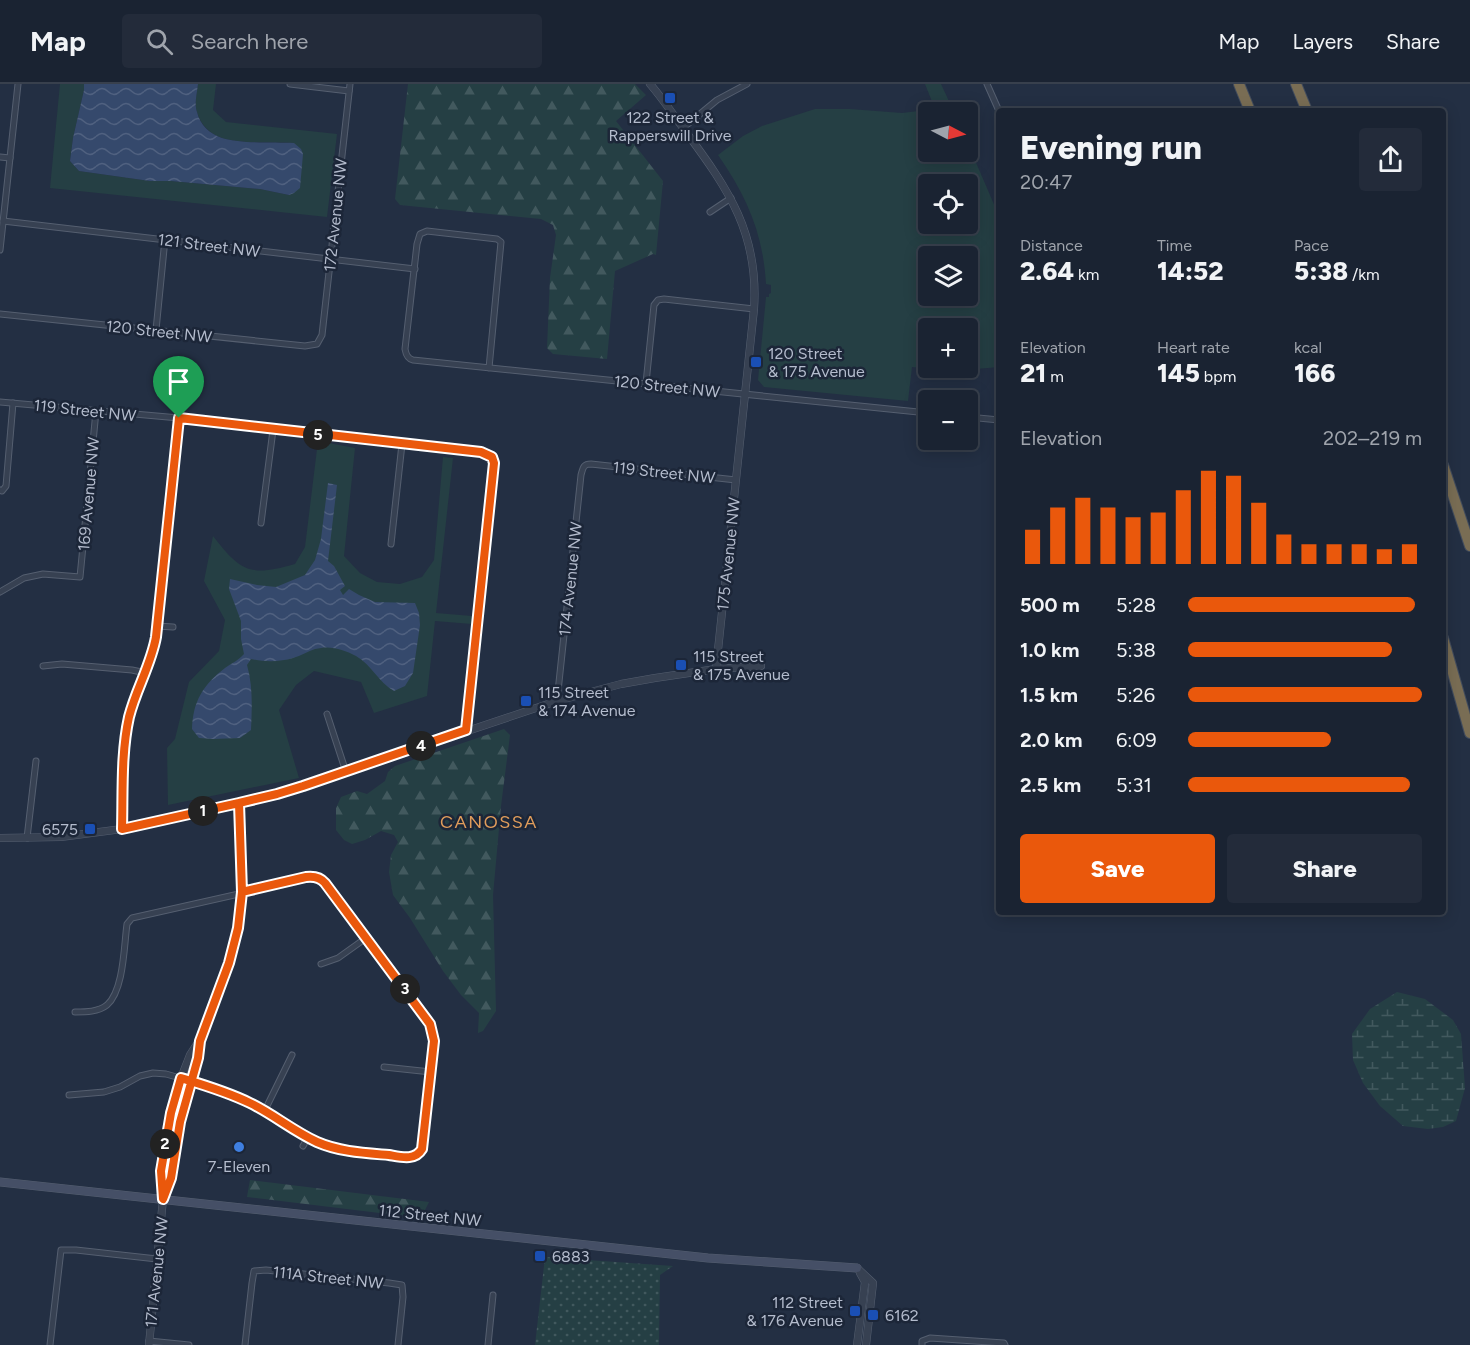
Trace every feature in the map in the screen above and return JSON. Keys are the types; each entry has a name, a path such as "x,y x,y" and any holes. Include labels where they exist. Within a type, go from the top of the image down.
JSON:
{"highway":[{"path":"1239,84 1249,108"},
{"path":"1296,84 1306,108"},
{"path":"1446,474 1470,546"},
{"path":"1446,649 1470,733"}],"main road":[{"name":"112 Street NW","path":"0,1182 708,1258 857,1268"}],"street":[{"path":"0,250 18,84"},
{"path":"290,84 349,92"},
{"name":"172 Avenue NW","path":"317,344 322,335 350,84"},
{"name":"175 Avenue NW","path":"650,84 711,165 731,198 744,228 752,258 754,309 716,669"},
{"path":"683,128 717,100 747,84"},
{"path":"987,84 998,108"},
{"path":"0,157 10,158"},
{"path":"710,212 731,198"},
{"name":"121 Street NW","path":"3,221 415,269"},
{"path":"415,269 420,234 427,231 497,239 501,242 489,368"},
{"path":"156,330 165,239"},
{"name":"120 Street NW","path":"415,269 405,349 407,356 411,359 918,411"},
{"path":"646,383 654,305 658,300 754,309"},
{"name":"120 Street NW","path":"0,314 305,346 317,344"},
{"name":"119 Street NW","path":"0,402 179,418 481,452 492,457 494,463 466,730"},
{"path":"1,490 6,486 13,402"},
{"name":"169 Avenue NW","path":"0,592 24,578 43,574 80,577 96,411"},
{"path":"122,829 123,768 127,732 133,706 154,649 179,418"},
{"path":"978,418 996,420"},
{"path":"261,524 273,430"},
{"path":"391,544 402,444"},
{"name":"119 Street NW","path":"591,464 736,480"},
{"name":"174 Avenue NW","path":"557,701 581,475 583,466 591,464"},
{"path":"157,626 173,627"},
{"path":"43,666 62,664 146,673"},
{"path":"0,838 78,835 122,829 239,803 277,794 346,772 557,701 621,684 716,669 761,666"},
{"path":"327,714 346,772"},
{"path":"27,838 36,761"},
{"name":"171 Avenue NW","path":"163,1199 171,1178 180,1122 198,1058 200,1041 234,945 240,918 242,892 239,803"},
{"path":"69,1095 109,1091 146,1074 166,1074 231,1095 265,1110 308,1137 328,1146 347,1151 410,1157 419,1154 423,1145 434,1041 430,1024 325,883 317,877 306,877 132,918 127,924 121,973 112,998 99,1009 75,1012"},
{"path":"321,964 338,958 366,938"},
{"name":"171 Avenue NW","path":"149,1343 163,1199 161,1171 171,1113 181,1078 190,1055 200,1041"},
{"path":"265,1110 292,1055"},
{"path":"384,1066 431,1072"},
{"path":"303,1146 308,1137"},
{"path":"51,1345 61,1250 157,1259"},
{"path":"857,1268 865,1282 857,1345"},
{"path":"857,1268 873,1283 866,1345"},
{"name":"111A Street NW","path":"245,1345 255,1271 266,1270 402,1286 398,1345"},
{"path":"488,1345 494,1295"},
{"path":"922,1345 922,1341 930,1338 1004,1343 1005,1345"},
{"path":"149,1343 189,1345"}],"green space":[{"path":"60,84 84,84 70,161 79,171 150,181 260,189 289,195 294,143 238,141 213,134 198,116 196,102 198,84 216,84 213,110 226,122 337,134 327,217 50,188"},
{"path":"408,84 635,84 646,95 616,121 663,181 656,255 653,254 615,271 607,359 553,354 547,348 550,278 556,235 553,225 541,219 400,205 395,199"},
{"path":"925,84 941,84 949,102 932,102"},
{"path":"815,109 902,113 918,111 918,162 976,162 996,209 996,367 978,369 978,318 918,318 918,368 912,367 908,401 764,387 758,380 766,297 769,297 771,293 771,285 766,284 761,248 752,216 718,155 743,136 762,126"},
{"path":"318,441 355,448 344,556 360,573 377,582 400,584 422,577 434,560 443,457 453,458 436,613 472,616 472,624 435,621 427,696 374,713 361,682 314,671 296,685 279,710 299,778 168,805 167,748 175,739 189,682 219,651 225,620 204,581 213,536 231,557 248,568 267,570 295,564 305,547"},
{"path":"504,729 510,735 493,895 496,1011 483,1031 478,1033 479,1013 461,995 443,971 393,895 389,872 391,855 398,842 394,835 381,831 352,844 344,840 336,830 336,808 341,797 357,791 367,794 385,781 388,772 395,766"},
{"path":"1397,992 1425,999 1453,1020 1461,1034 1465,1088 1456,1121 1443,1127 1428,1129 1403,1126 1380,1106 1363,1083 1353,1060 1352,1034 1370,1009"},
{"path":"250,1180 429,1202 421,1218 247,1197"},
{"path":"545,1257 673,1266 660,1275 659,1345 535,1345"}],"water":[{"path":"84,84 198,84 196,105 198,117 213,134 238,141 294,143 301,149 303,154 300,188 289,195 260,189 150,181 79,171 70,161"},
{"path":"328,483 337,485 328,561 334,566 345,586 340,590 343,595 349,589 375,602 415,603 420,625 413,673 405,686 394,691 362,660 336,648 315,649 283,660 251,659 247,665 252,705 251,730 240,738 199,738 192,729 194,710 201,694 217,674 244,654 241,621 229,589 230,579 276,587 305,575 315,560 321,539"}],"place":[{"name":"122 Street & Rapperswill Drive","path":"670,98"},
{"name":"120 Street & 175 Avenue","path":"756,362"},
{"name":"115 Street & 175 Avenue","path":"681,665"},
{"name":"115 Street & 174 Avenue","path":"526,701"},
{"name":"6575","path":"90,829"},
{"name":"7-Eleven","path":"239,1147"},
{"name":"6883","path":"540,1256"},
{"name":"112 Street & 176 Avenue","path":"855,1311"},
{"name":"6162","path":"873,1315"}],"district":[{"name":"CANOSSA","path":"489,822"}],"route":[{"path":"179,418 156,637 152,657 129,718 124,748 122,829 239,803 242,892 240,918 234,945 200,1041 198,1058 191,1081 185,1100 180,1122 171,1178 163,1199 161,1171 165,1139 181,1078 191,1081 208,1086 225,1092 251,1103 315,1141 328,1146 354,1152 410,1157 416,1156 422,1149 434,1041 433,1031 427,1018 320,879 306,877 242,892 239,803 303,786 466,730 494,463 492,457 481,452 179,418"}]}
